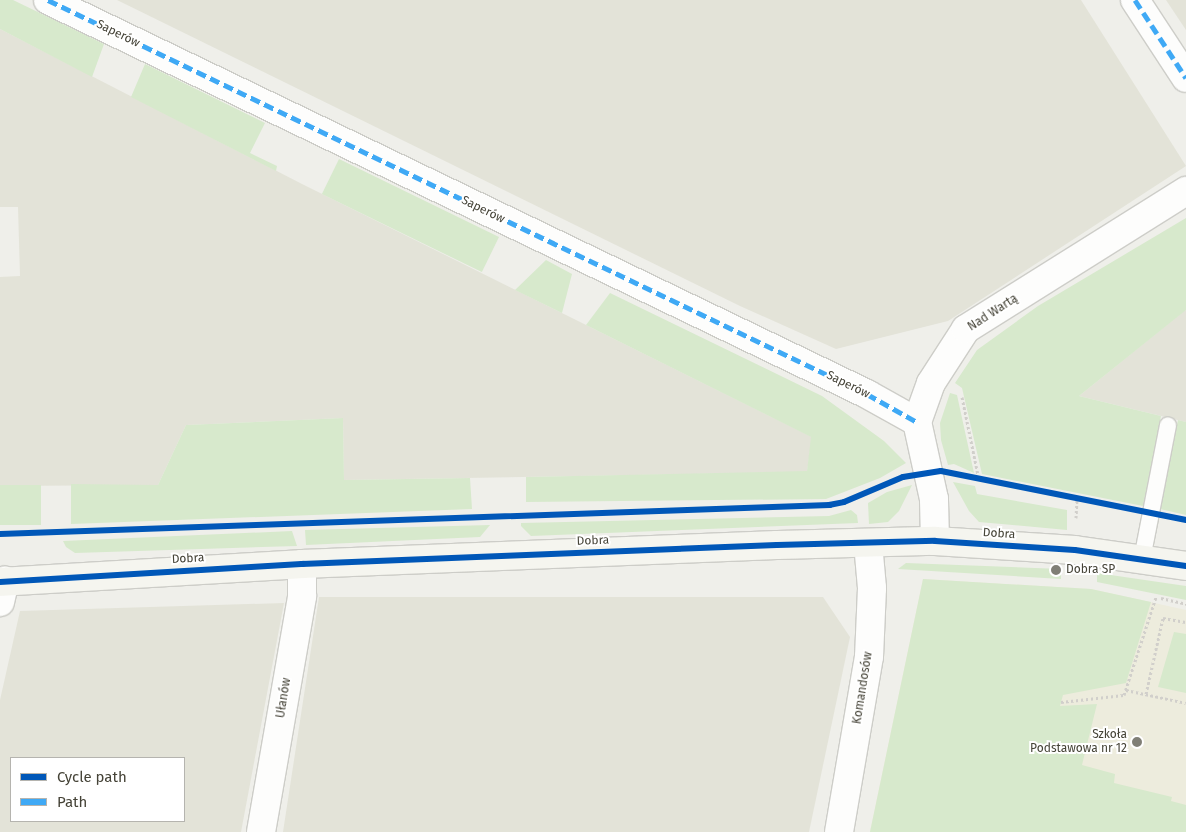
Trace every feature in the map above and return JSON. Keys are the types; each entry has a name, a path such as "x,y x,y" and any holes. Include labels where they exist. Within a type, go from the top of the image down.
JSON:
{"street":[{"name":"Saperów","path":"48,0 858,390 917,422"},
{"path":"1135,0 1186,78"},
{"name":"Nad Wartą","path":"935,541 934,499 926,473 917,422 931,382 966,329 1186,191"},
{"name":"Dobra","path":"2,588 302,564 935,541 1075,550 1186,566"},
{"name":"Komandosów","path":"839,832 869,657 872,588 868,543"},
{"name":"Ułanów","path":"261,832 302,596 302,564"}],"lane":[{"path":"1142,559 1168,425"}],"path":[{"path":"926,473 941,472 979,480"},
{"path":"1061,702 1124,695 1156,597 1186,604"},
{"path":"1146,694 1164,618 1186,622"},
{"path":"1126,690 1186,703"}],"shaded area":[{"path":"117,0 1081,0 1186,166 948,321 836,349 740,306"},
{"path":"1166,0 1186,0 1186,30"},
{"path":"0,29 302,184 812,437 807,472 344,480 343,418 186,425 158,485 0,486 0,277 20,276 18,207 0,207"},
{"path":"1186,310 1186,422 1079,396 1184,311"},
{"path":"923,579 1091,589 1186,610 1186,832 870,832"},
{"path":"319,597 823,597 850,637 809,832 283,832"},
{"path":"284,603 241,832 0,832 0,700 20,611"}],"green space":[{"path":"0,0 13,0 104,44 92,77 0,29"},
{"path":"145,64 265,123 250,153 277,166 276,171 131,97"},
{"path":"339,159 499,237 482,272 322,194"},
{"path":"1186,218 1186,310 1079,396 1161,416 1143,506 982,474 962,388 955,383 977,350 1038,306"},
{"path":"546,260 572,274 562,313 515,290"},
{"path":"610,293 822,396 884,441 906,463 880,478 826,499 526,502 526,477 807,471 811,437 586,325"},
{"path":"950,393 957,395 974,473 954,464 948,465 941,440 940,423"},
{"path":"343,418 344,480 470,478 472,509 71,524 71,484 158,485 186,425"},
{"path":"1178,420 1186,422 1186,515 1160,509"},
{"path":"953,482 975,486 977,494 1067,510 1067,530 979,522 969,511"},
{"path":"0,485 41,485 41,525 0,525"},
{"path":"912,485 899,511 888,522 869,524 868,503 887,492"},
{"path":"851,510 857,515 858,523 531,536 521,526 521,523 829,516"},
{"path":"490,525 480,537 306,545 305,530"},
{"path":"292,531 297,546 75,553 66,547 63,541"},
{"path":"906,563 1061,569 1061,579 898,569"},
{"path":"1097,573 1186,586 1186,600 1097,582"},
{"path":"923,579 1091,589 1151,602 1126,683 1063,695 1060,706 1097,704 1082,765 1115,774 1114,783 1172,797 1171,801 1186,805 1186,832 870,832"},
{"path":"1174,632 1186,634 1186,693 1158,687"}],"marked path":[{"path":"48,0 867,394 917,422"},
{"path":"1135,0 1186,78"}],"cycle path":[{"path":"0,534 829,505 844,502 903,477 941,471 1186,520"},
{"path":"0,582 302,564 777,545 935,541 1075,550 1186,566"}],"place":[{"name":"Dobra SP","path":"1056,570"},
{"name":"Szkoła Podstawowa nr 12","path":"1137,742"}]}
